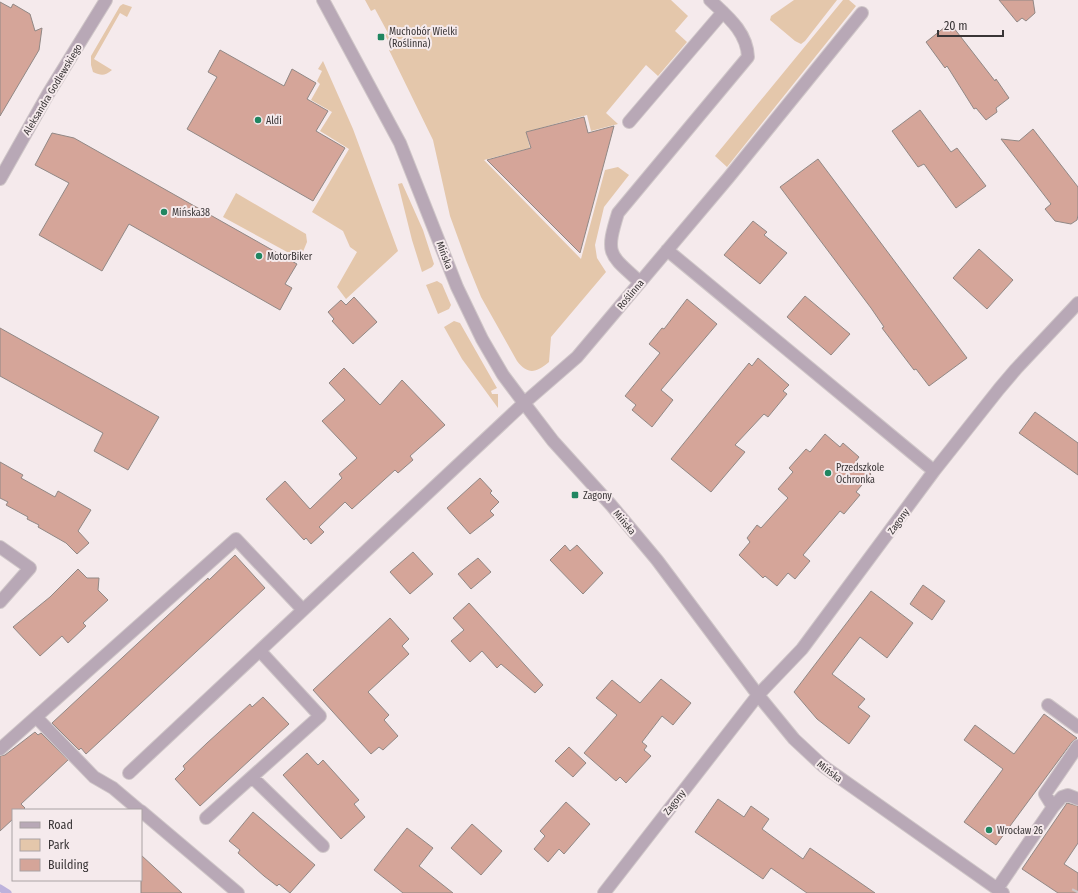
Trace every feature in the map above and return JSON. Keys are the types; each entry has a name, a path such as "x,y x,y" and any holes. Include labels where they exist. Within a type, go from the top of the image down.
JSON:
{"street":[{"name":"Aleksandra Godlewskiego","path":"0,179 55,83 106,0"},
{"name":"Mińska","path":"323,0 400,143 457,287 482,339 503,375 524,403 553,441 611,505 656,560 758,695 794,739 823,766 1000,891"},
{"path":"640,282 613,257 610,248 618,213 748,58 748,45 743,35 723,12 710,0"},
{"path":"629,122 723,12"},
{"name":"Roślinna","path":"129,773 524,403 577,357 729,177 862,13"},
{"path":"667,250 934,471"},
{"name":"Zagony","path":"604,893 758,695 802,649 934,471 1016,369 1078,303"},
{"path":"0,749 236,539 303,610"},
{"path":"0,547 30,568 0,602"},
{"path":"206,818 320,716 260,651"},
{"path":"1048,705 1078,727"},
{"path":"36,717 94,777 113,788 138,809"},
{"path":"1053,807 1045,794 1078,746"},
{"path":"252,777 323,846"},
{"path":"1000,891 1053,807 1062,797 1068,795 1078,799"},
{"path":"142,813 238,893"}],"green space":[{"path":"365,0 671,0 688,16 675,31 687,42 658,76 646,65 606,113 618,124 591,131 587,115 526,132 530,148 484,160 581,259 605,170 618,167 629,175 604,207 595,245 597,258 606,272 551,337 549,362 536,370 532,371 525,369 517,361 481,297 450,216 433,140 389,50 392,48 385,35 388,33 375,9 371,11"},
{"path":"794,0 837,0 801,44 795,41 770,20 771,16"},
{"path":"843,0 849,0 856,6 727,167 715,156"},
{"path":"123,4 132,7 127,17 120,13 94,59 112,70 101,75 93,72 91,56 120,6"},
{"path":"323,61 353,129 398,251 346,299 337,287 357,252 350,247 343,231 312,212 349,149 320,131 332,112 311,100 320,84 317,81 322,71 318,69"},
{"path":"402,183 423,230 434,264 432,267 422,272 412,240 398,184"},
{"path":"236,193 306,234 307,242 300,259 223,217"},
{"path":"437,281 442,284 451,305 449,309 438,314 426,285"},
{"path":"454,321 460,323 497,388 491,391 492,394 498,394 498,408 462,359 444,327"}],"building":[{"path":"999,0 1033,0 1035,13 1026,21 1022,18 1017,22"},
{"path":"0,2 11,8 13,4 30,14 35,31 42,28 39,50 0,116"},
{"path":"950,23 995,81 996,79 1009,98 996,108 997,112 986,120 976,108 974,109 947,66 945,68 926,42"},
{"name":"Aldi","path":"220,50 284,86 292,69 316,83 307,99 328,111 316,131 345,148 313,201 187,129 217,77 208,72"},
{"path":"920,110 951,152 957,148 986,186 956,208 924,164 918,167 892,131"},
{"path":"584,117 588,133 614,126 580,253 487,160 531,148 526,132"},
{"path":"1033,129 1078,187 1078,215 1077,220 1071,224 1055,221 1045,209 1051,204 1001,139 1019,141"},
{"path":"52,133 74,138 297,264 285,284 292,288 280,310 129,224 102,271 39,235 69,183 35,165"},
{"path":"818,159 967,358 929,386 916,369 914,370 882,328 884,327 871,308 780,187"},
{"path":"753,221 767,232 764,235 787,253 760,284 724,255"},
{"path":"979,249 1013,280 987,309 953,278"},
{"path":"805,296 850,334 831,355 787,317"},
{"path":"354,297 377,322 353,344 332,321 334,319 328,312 341,300 346,305"},
{"path":"687,299 717,324 661,390 673,400 652,427 632,410 636,405 625,396 660,353 649,344 662,328 664,329"},
{"path":"0,328 159,417 128,470 94,451 103,433 0,376"},
{"path":"758,358 789,385 783,391 787,394 768,417 764,414 735,445 745,452 711,492 671,459 749,363 752,366"},
{"path":"344,368 380,405 402,380 445,425 410,456 413,460 398,473 395,470 352,509 345,502 319,527 324,532 311,544 306,538 304,540 266,499 285,481 310,509 342,478 339,474 357,458 322,421 345,400 329,383"},
{"path":"1035,412 1078,443 1078,475 1019,433"},
{"path":"825,434 840,447 843,443 859,457 856,461 871,474 856,492 860,495 844,514 840,511 803,555 810,561 795,579 788,573 777,586 765,576 763,578 739,555 750,542 747,538 757,525 761,528 788,498 778,489 793,472 789,468 806,449 810,452"},
{"path":"0,462 23,475 21,478 55,497 58,491 91,510 78,531 89,543 77,554 66,543 38,527 39,525 27,519 28,517 6,505 8,502 0,498"},
{"path":"480,478 492,491 490,493 499,502 490,511 494,515 470,534 447,508"},
{"path":"565,545 570,551 577,545 603,573 583,594 550,560"},
{"path":"413,552 433,574 410,594 390,572"},
{"path":"235,555 265,588 86,754 81,748 79,750 52,723 208,578 209,580"},
{"path":"478,558 491,572 471,589 458,574"},
{"path":"78,569 87,578 99,578 98,590 108,600 83,623 86,626 68,643 62,636 40,656 13,627 50,597"},
{"path":"923,585 945,601 932,620 910,604"},
{"path":"871,591 913,623 887,658 860,637 832,674 865,699 858,707 870,716 849,744 817,719 794,692"},
{"path":"469,603 543,685 535,693 501,664 497,668 482,651 470,662 451,641 464,630 453,618"},
{"path":"390,618 409,639 402,646 409,654 368,692 389,715 384,720 398,736 383,750 379,747 371,754 313,690"},
{"path":"661,679 691,703 673,725 662,716 642,742 647,746 644,750 651,756 626,783 620,777 616,781 584,753 617,715 596,698 612,680 640,703"},
{"path":"263,697 289,724 200,806 175,779 185,769 183,766 207,743 250,704 252,707"},
{"path":"1044,714 1077,738 1072,742 996,845 964,822 1003,769 964,740 975,725 1014,754"},
{"path":"35,732 38,735 41,733 68,760 21,804 25,808 24,809 12,809 12,820 0,831 0,756 5,755"},
{"path":"569,747 586,763 573,777 555,761"},
{"path":"307,753 318,765 323,760 359,800 354,804 365,817 341,839 283,775"},
{"path":"718,799 744,817 751,806 769,819 762,829 803,859 810,848 875,893 807,893 771,868 763,879 695,832"},
{"path":"566,802 590,824 564,854 559,849 548,862 534,849 545,836 540,831"},
{"path":"1067,803 1078,806 1078,843 1064,864 1078,873 1078,893 1058,893 1022,869"},
{"path":"253,812 315,865 290,893 279,884 277,886 264,876 238,853 240,850 229,841"},
{"path":"472,824 502,851 481,875 451,848"},
{"path":"407,828 433,848 419,866 453,893 403,893 374,870"},
{"path":"142,856 182,893 141,893"}],"waterway":[{"path":"0,888 8,893"}],"place":[{"name":"Muchobór Wielki (Roślinna)","path":"381,37"},
{"name":"Aldi","path":"258,120"},
{"name":"Mińska38","path":"164,212"},
{"name":"MotorBiker","path":"259,256"},
{"name":"Przedszkole Ochronka","path":"828,473"},
{"name":"Zagony","path":"575,495"},
{"name":"Wrocław 26","path":"989,830"}]}
